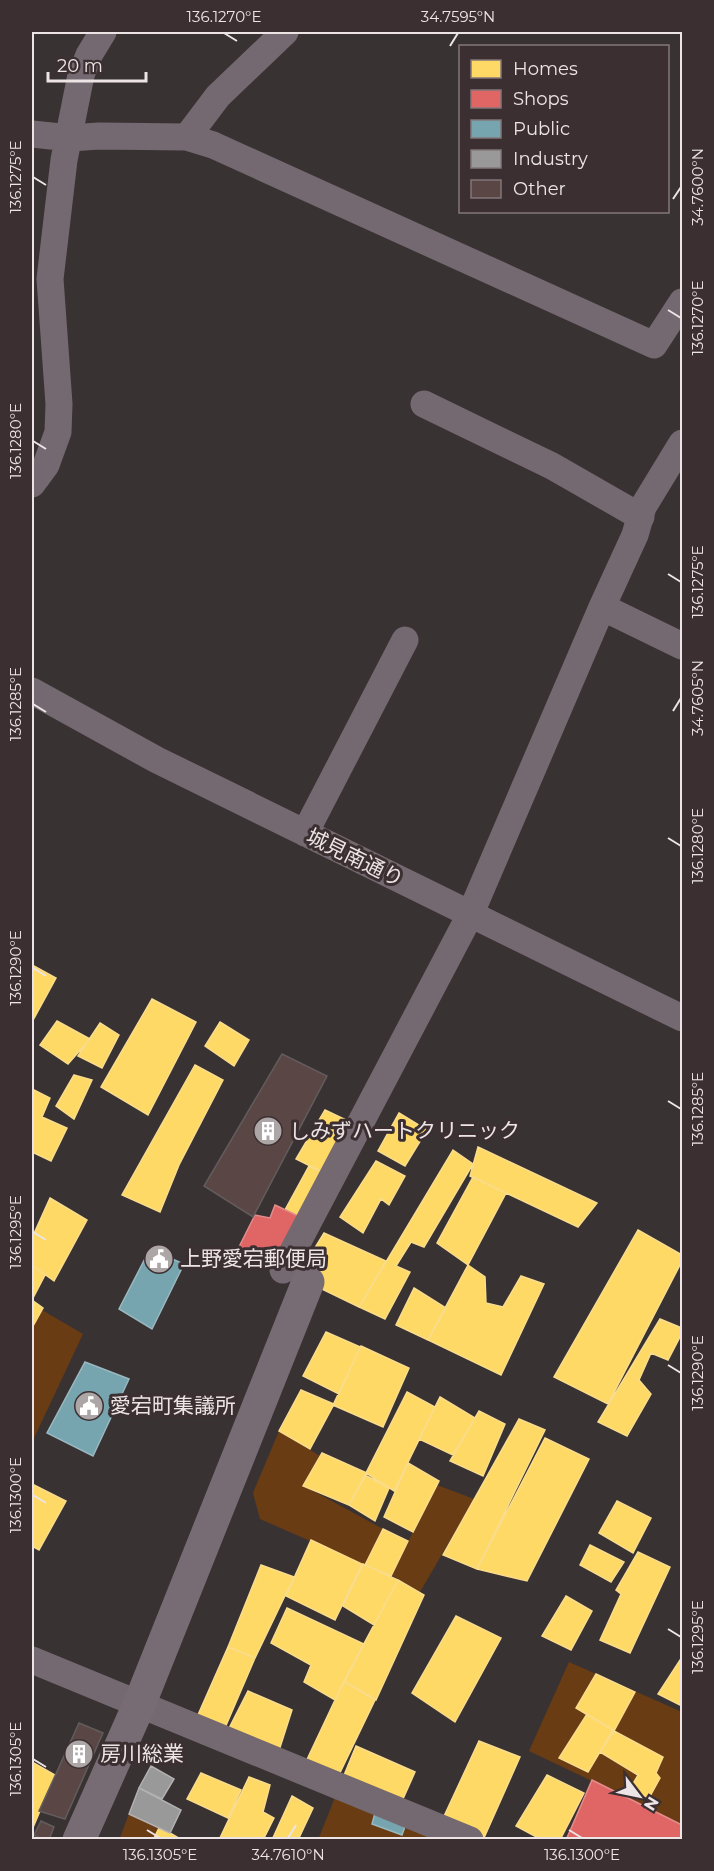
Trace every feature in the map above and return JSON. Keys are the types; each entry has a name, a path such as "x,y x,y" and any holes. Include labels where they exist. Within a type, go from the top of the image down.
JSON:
{"street":[{"path":"32,484 46,465 58,432 59,404 50,279 64,160 81,75 88,55 103,32"},
{"path":"187,136 218,96 285,32"},
{"path":"32,134 70,138 187,136 213,145 654,345 682,302"},
{"path":"424,404 552,466 641,517"},
{"path":"79,1839 139,1705 295,1276 470,915 635,535 644,507 682,443"},
{"path":"602,607 682,646"},
{"path":"305,833 405,640"},
{"name":"城見南通り","path":"32,691 157,760 682,1018"},
{"path":"32,1660 470,1839"}],"shaded area":[{"path":"32,1308 42,1310 83,1334 34,1438 32,1437"},
{"path":"279,1431 320,1456 306,1487 383,1529 365,1565 260,1519 253,1493"},
{"path":"437,1485 474,1499 420,1592 391,1575"},
{"path":"569,1662 682,1712 682,1839 566,1839 592,1781 529,1751"},
{"path":"340,1785 459,1840 318,1840"},
{"path":"129,1814 160,1829 154,1839 119,1840"}],"building: Homes":[{"path":"32,965 56,978 32,1022"},
{"path":"152,999 196,1022 148,1115 101,1087"},
{"path":"57,1021 90,1039 68,1064 40,1045"},
{"path":"220,1022 249,1040 234,1066 205,1046"},
{"path":"100,1023 119,1035 102,1068 78,1056"},
{"path":"195,1065 223,1080 179,1165 160,1212 122,1195"},
{"path":"74,1075 92,1080 74,1119 56,1106"},
{"path":"32,1089 50,1098 42,1117 67,1128 51,1161 32,1152"},
{"path":"325,1110 359,1126 332,1177 296,1159"},
{"path":"399,1113 427,1130 405,1166 378,1151"},
{"path":"478,1147 597,1203 578,1227 470,1176"},
{"path":"453,1150 473,1164 424,1247 411,1242 396,1266 410,1272 385,1319 359,1307"},
{"path":"376,1161 405,1176 389,1205 381,1199 363,1233 340,1217"},
{"path":"309,1166 332,1177 309,1221 285,1210"},
{"path":"473,1177 506,1193 468,1265 437,1243"},
{"path":"50,1198 87,1220 54,1281 32,1265 32,1238"},
{"path":"638,1230 682,1255 682,1261 608,1404 554,1377"},
{"path":"324,1233 386,1261 359,1307 297,1277"},
{"path":"32,1265 45,1275 32,1300"},
{"path":"468,1265 485,1277 486,1303 503,1307 521,1276 544,1284 501,1375 428,1340"},
{"path":"414,1288 446,1308 428,1340 396,1325"},
{"path":"32,1300 43,1308 32,1328"},
{"path":"660,1319 682,1328 682,1333 668,1360 651,1353 639,1380 651,1394 627,1436 598,1422"},
{"path":"326,1332 360,1347 339,1394 303,1376"},
{"path":"361,1346 409,1368 383,1427 333,1405"},
{"path":"301,1390 334,1404 310,1449 279,1431"},
{"path":"407,1392 435,1407 394,1491 366,1473"},
{"path":"440,1397 475,1418 453,1455 419,1439"},
{"path":"479,1411 505,1424 483,1476 450,1461"},
{"path":"519,1419 545,1430 477,1569 443,1555"},
{"path":"545,1438 589,1459 527,1581 477,1569"},
{"path":"322,1453 367,1473 349,1505 303,1486"},
{"path":"408,1463 439,1481 413,1532 384,1517"},
{"path":"365,1475 389,1488 375,1521 349,1505"},
{"path":"32,1484 66,1501 39,1550 32,1546"},
{"path":"617,1501 651,1518 633,1553 599,1533"},
{"path":"383,1529 408,1541 391,1576 365,1565"},
{"path":"311,1540 362,1564 335,1620 286,1596"},
{"path":"590,1545 624,1562 611,1582 580,1565"},
{"path":"638,1552 670,1567 630,1653 600,1640 621,1594 616,1590"},
{"path":"363,1564 398,1580 374,1625 343,1606"},
{"path":"261,1565 294,1577 255,1658 228,1647"},
{"path":"398,1580 424,1595 376,1700 344,1681"},
{"path":"566,1596 592,1611 571,1650 542,1636"},
{"path":"287,1608 364,1644 335,1700 304,1682 311,1665 271,1643"},
{"path":"456,1616 501,1638 455,1722 412,1693"},
{"path":"228,1647 255,1658 221,1737 193,1726"},
{"path":"682,1657 682,1706 658,1694"},
{"path":"596,1674 635,1692 614,1731 576,1708"},
{"path":"344,1681 375,1700 335,1783 302,1770"},
{"path":"248,1691 292,1710 276,1760 224,1738"},
{"path":"587,1714 613,1730 588,1772 559,1758"},
{"path":"614,1731 663,1757 656,1773 660,1778 649,1798 630,1789 638,1775 600,1752"},
{"path":"479,1741 520,1757 483,1840 439,1827"},
{"path":"356,1746 415,1772 398,1810 340,1785"},
{"path":"32,1762 55,1775 32,1830"},
{"path":"201,1773 241,1790 228,1818 187,1799"},
{"path":"547,1775 584,1793 560,1840 542,1840 516,1826"},
{"path":"249,1777 270,1785 263,1812 274,1818 263,1840 219,1840"},
{"path":"292,1796 313,1808 298,1840 272,1840"},
{"path":"159,1828 170,1833 182,1840 153,1840"}],"building: Shops":[{"path":"275,1205 309,1221 283,1270 238,1249 255,1215 270,1218"},
{"path":"592,1780 682,1825 682,1840 566,1840"}],"building: Public":[{"path":"150,1249 184,1264 152,1329 119,1309"},
{"name":"愛宕町集議所","path":"85,1362 129,1379 93,1456 47,1433"},
{"path":"378,1802 409,1815 402,1835 372,1824"}],"building: Industry":[{"path":"151,1766 174,1779 162,1799 139,1788"},
{"path":"139,1788 181,1810 170,1833 129,1814"}],"building: Other":[{"name":"しみずハートクリニック","path":"282,1054 327,1076 253,1217 204,1186"},
{"name":"房川総業","path":"79,1723 103,1733 65,1819 39,1811"},
{"path":"41,1821 54,1827 49,1840 42,1840 34,1835"}],"place":[{"name":"しみずハートクリニック","path":"268,1131"},
{"name":"上野愛宕郵便局","path":"159,1259"},
{"name":"愛宕町集議所","path":"89,1406"},
{"name":"房川総業","path":"79,1754"}]}
